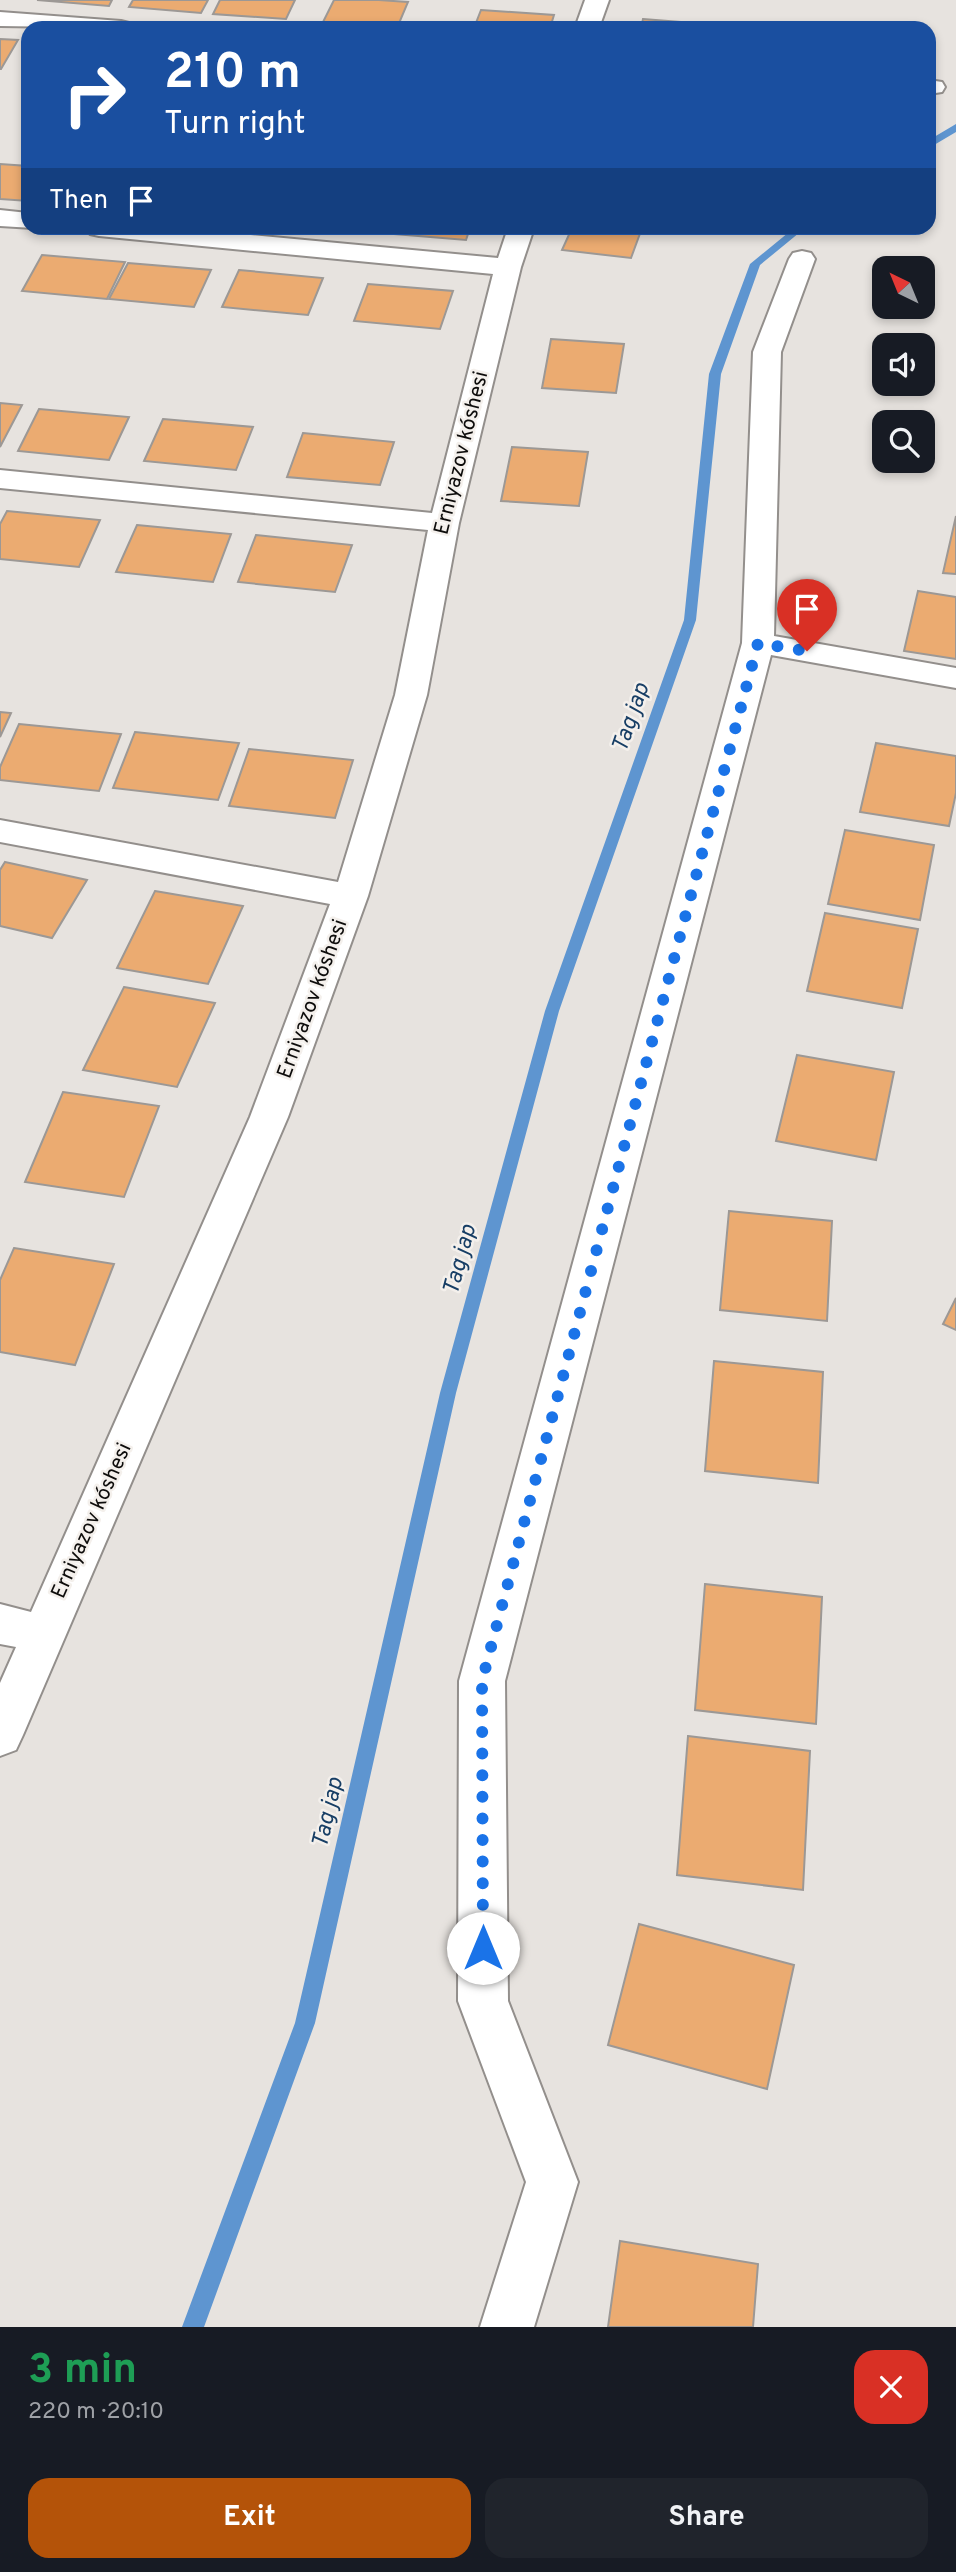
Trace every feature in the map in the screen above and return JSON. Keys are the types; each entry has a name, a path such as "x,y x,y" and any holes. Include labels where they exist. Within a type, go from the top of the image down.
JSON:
{"street":[{"path":"590,21 597,0"},
{"path":"0,19 27,21"},
{"path":"0,218 21,220"},
{"path":"172,235 508,267"},
{"name":"Erniyazov kóshesi","path":"0,1735 270,1117 351,895 411,695 444,523 508,267 519,235"},
{"path":"507,2327 552,2182 484,2001 482,1681 758,643 767,352 802,259"},
{"path":"0,479 444,523"},
{"path":"758,643 956,678"},
{"path":"0,831 351,895"},
{"path":"0,1624 43,1634"}],"building":[{"path":"37,0 112,0 109,6"},
{"path":"133,0 208,0 201,13 129,7"},
{"path":"220,0 295,0 286,19 213,14"},
{"path":"334,0 408,2 400,21 324,21"},
{"path":"481,10 554,15 552,21 477,21"},
{"path":"0,39 18,40 1,69 0,69"},
{"path":"0,164 21,166 21,200 0,199"},
{"path":"407,235 468,235 466,240"},
{"path":"569,235 639,235 631,258 562,250"},
{"path":"42,255 125,262 107,299 22,291"},
{"path":"128,263 211,270 194,307 109,299"},
{"path":"239,270 323,278 308,315 222,307"},
{"path":"368,284 453,291 440,329 354,321"},
{"path":"551,339 624,344 616,393 542,388"},
{"path":"0,403 22,405 0,447"},
{"path":"39,409 129,417 109,460 18,451"},
{"path":"163,419 253,427 236,470 144,461"},
{"path":"303,433 394,442 380,485 287,477"},
{"path":"512,447 588,452 579,506 501,501"},
{"path":"7,511 100,520 79,567 0,559 0,524"},
{"path":"956,516 956,574 943,573"},
{"path":"137,525 231,534 213,582 116,572"},
{"path":"256,535 352,545 335,592 238,582"},
{"path":"918,591 956,597 956,659 904,651"},
{"path":"0,712 11,713 0,737"},
{"path":"19,724 121,734 99,791 0,780 0,767"},
{"path":"135,732 239,743 218,800 113,788"},
{"path":"876,743 956,756 956,793 949,826 860,812"},
{"path":"249,749 353,760 335,818 229,806"},
{"path":"845,830 934,845 920,920 828,904"},
{"path":"5,862 87,880 52,938 0,926 0,870"},
{"path":"155,891 243,906 208,984 117,968"},
{"path":"825,913 918,929 902,1008 807,991"},
{"path":"124,987 215,1003 177,1087 83,1070"},
{"path":"797,1055 894,1072 876,1160 776,1141"},
{"path":"63,1092 159,1106 124,1197 25,1182"},
{"path":"729,1211 832,1221 827,1321 720,1310"},
{"path":"14,1248 114,1264 75,1365 0,1352 0,1280"},
{"path":"956,1298 956,1330 943,1324"},
{"path":"714,1361 823,1372 818,1483 705,1471"},
{"path":"705,1584 822,1597 816,1724 695,1710"},
{"path":"688,1736 810,1751 803,1890 677,1875"},
{"path":"639,1924 794,1965 767,2089 608,2045"},
{"path":"620,2241 758,2264 753,2327 608,2327"}],"waterway":[{"name":"Tag jap","path":"936,140 956,127"},
{"name":"Tag jap","path":"193,2327 305,2023 448,1393 552,1011 690,620 715,374 755,264 791,235"}],"route":[{"path":"483,1948 482,1681 758,643 807,651"}]}
